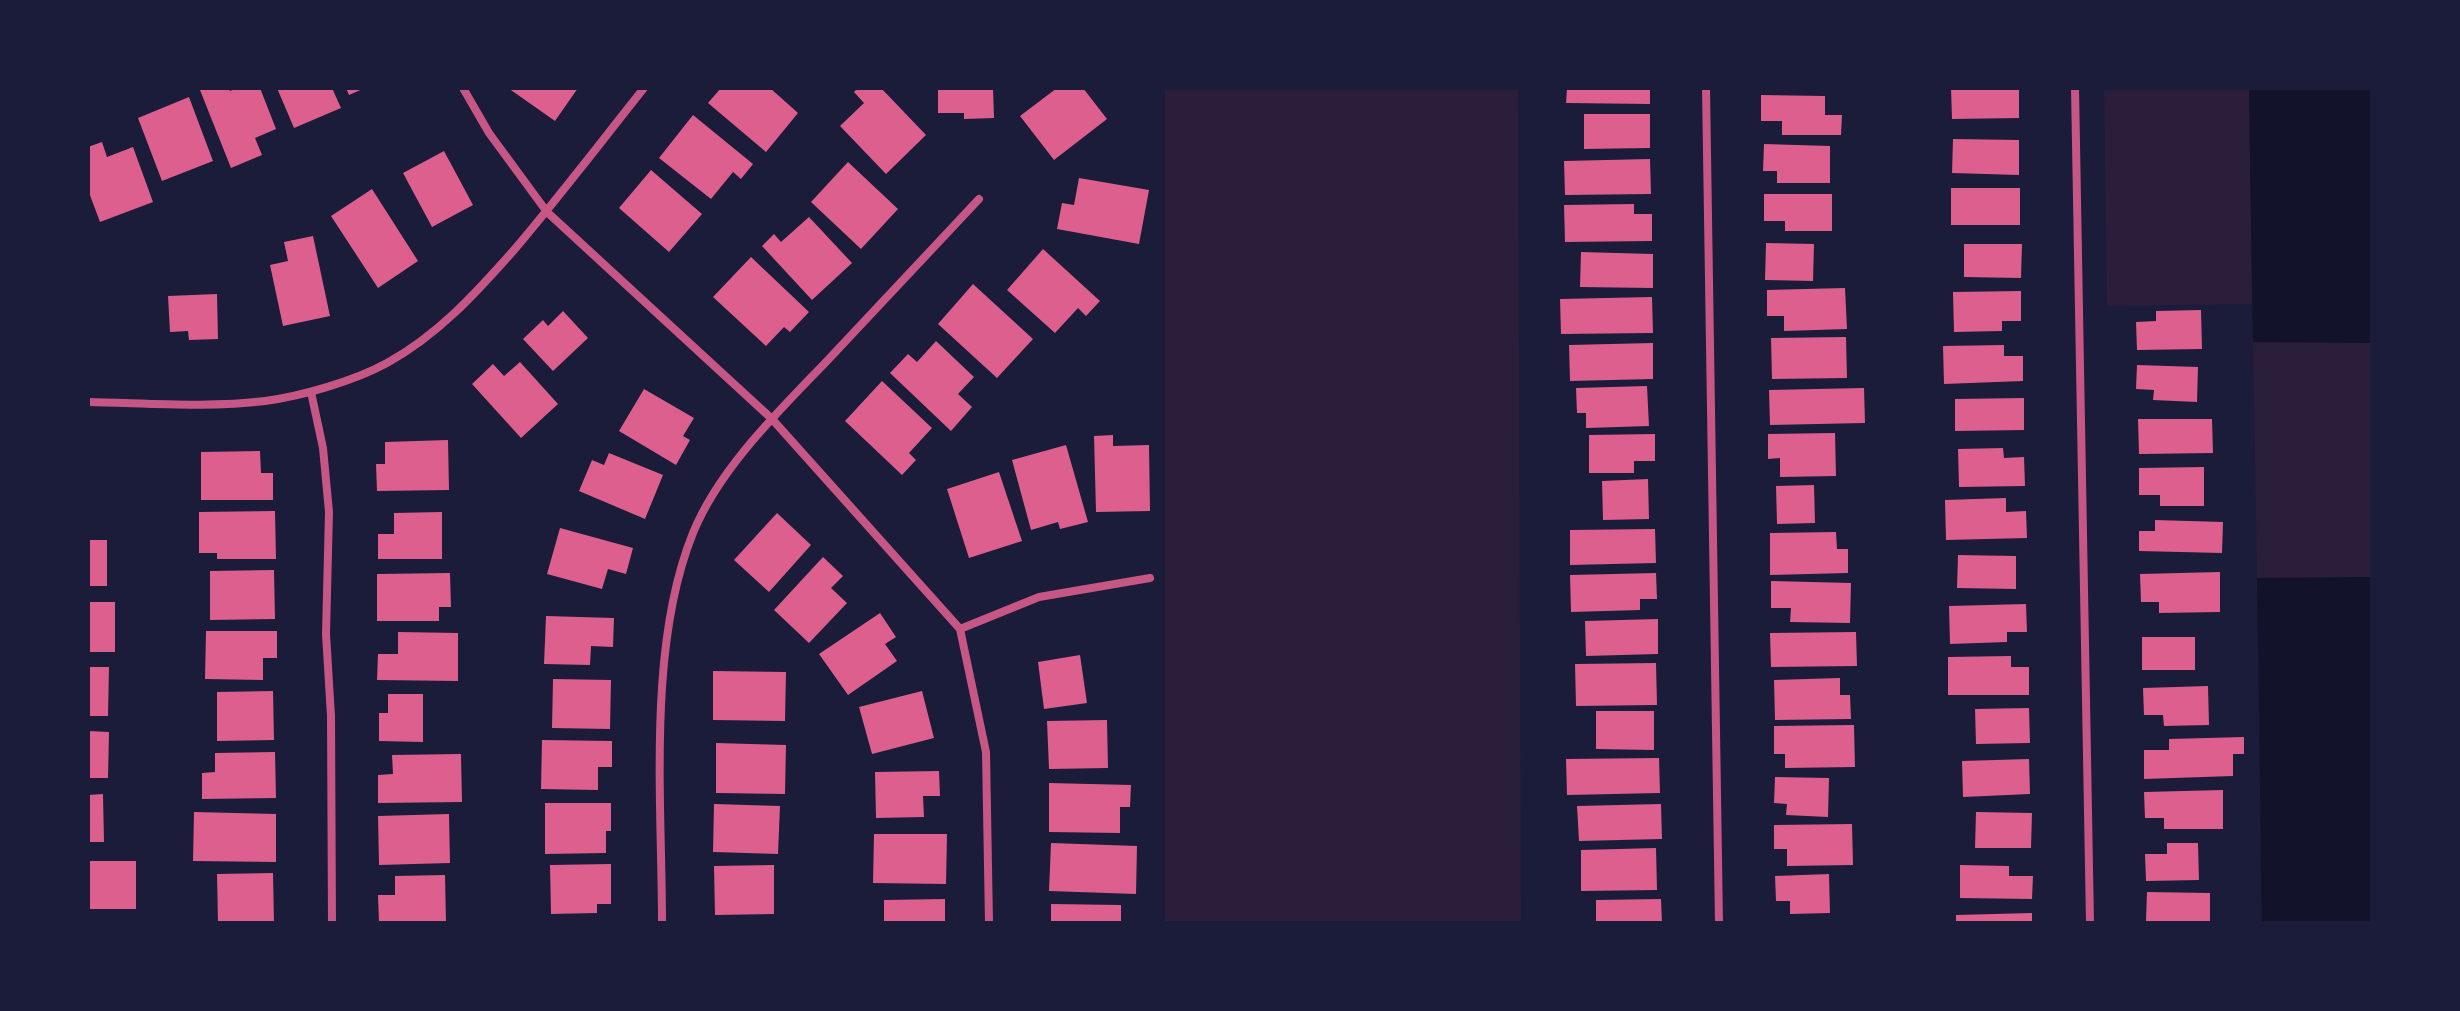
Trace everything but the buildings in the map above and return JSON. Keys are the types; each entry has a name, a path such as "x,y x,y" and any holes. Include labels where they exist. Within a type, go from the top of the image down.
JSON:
{"street":[{"path":"463,88 489,133 547,212 772,419 960,629 986,752 989,923"},
{"path":"88,402 197,404 264,401 311,392 386,363 434,331 474,296 547,212 644,88"},
{"path":"1706,88 1719,923"},
{"path":"2075,88 2090,923"},
{"path":"662,923 661,734 665,643 677,586 694,531 731,468 772,419 979,199"},
{"path":"311,392 323,448 329,512 326,634 331,716 332,923"},
{"path":"960,629 1039,597 1150,578"}],"shaded area":[{"path":"1165,88 1518,88 1521,923 1165,923"},
{"path":"2104,88 2249,88 2252,304 2107,306"},
{"path":"2249,88 2372,88 2372,343 2253,342"},
{"path":"2253,342 2372,343 2372,577 2257,578"},
{"path":"2372,577 2372,923 2262,923 2257,578"}]}
